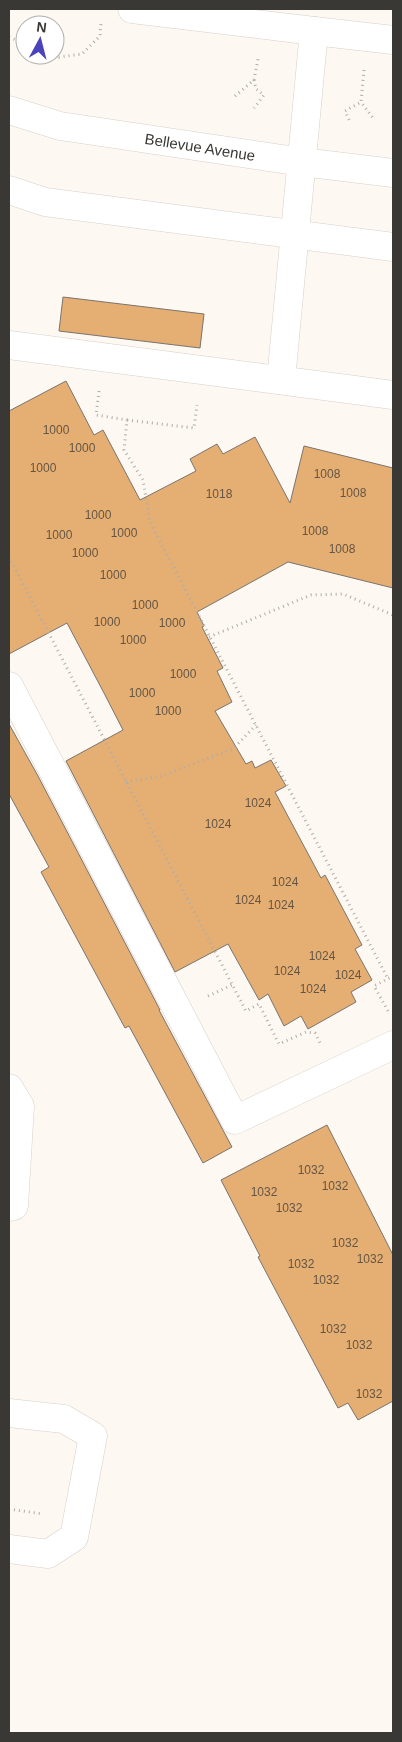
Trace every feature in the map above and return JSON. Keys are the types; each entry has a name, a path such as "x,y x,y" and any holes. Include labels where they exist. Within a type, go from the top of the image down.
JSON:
{"street":[{"path":"132,9 393,40"},
{"path":"281,380 314,30"},
{"name":"Bellevue Avenue","path":"9,110 60,126 302,162 393,173"},
{"path":"9,190 45,202 393,247"},
{"path":"9,345 393,394"},
{"path":"9,686 235,1120 393,1046"},
{"path":"9,1088 20,1106 14,1206 9,1207"},
{"path":"9,1413 64,1419 93,1436 74,1537 48,1554 9,1549"}],"path":[{"path":"65,56 82,54 100,36 102,18"},
{"path":"254,108 264,95 256,89 254,80 259,55"},
{"path":"364,67 361,102 373,118"},
{"path":"235,96 254,80"},
{"path":"349,120 345,111 361,102"},
{"path":"99,383 96,415 194,428 198,402"},
{"path":"127,420 124,450 144,480 150,522 388,979"},
{"path":"9,556 246,1011 259,1004 278,1044 306,1032 315,1033 321,1046"},
{"path":"209,637 310,595 342,594 393,615"},
{"path":"126,782 161,776 233,749 256,725"},
{"path":"207,996 232,985"},
{"path":"9,1509 44,1514"}],"building":[{"path":"63,297 204,314 200,348 59,331"},
{"path":"66,381 94,435 103,430 140,500 196,471 190,459 217,444 223,454 255,437 290,503 304,446 393,468 393,588 288,562 197,612 204,626 202,627 223,668 217,671 232,702 215,711 246,764 252,761 255,768 271,760 286,786 275,792 321,878 325,875 362,945 355,949 372,980 351,992 356,1002 308,1029 301,1016 284,1026 268,994 259,1000 228,944 175,972 66,761 123,730 104,693 67,623 9,654 9,411"},
{"path":"9,724 232,1147 203,1163 129,1026 125,1028 41,872 49,867 9,794"},
{"path":"327,1125 393,1255 393,1401 358,1420 348,1403 338,1408 258,1257 260,1256 221,1180"}]}
